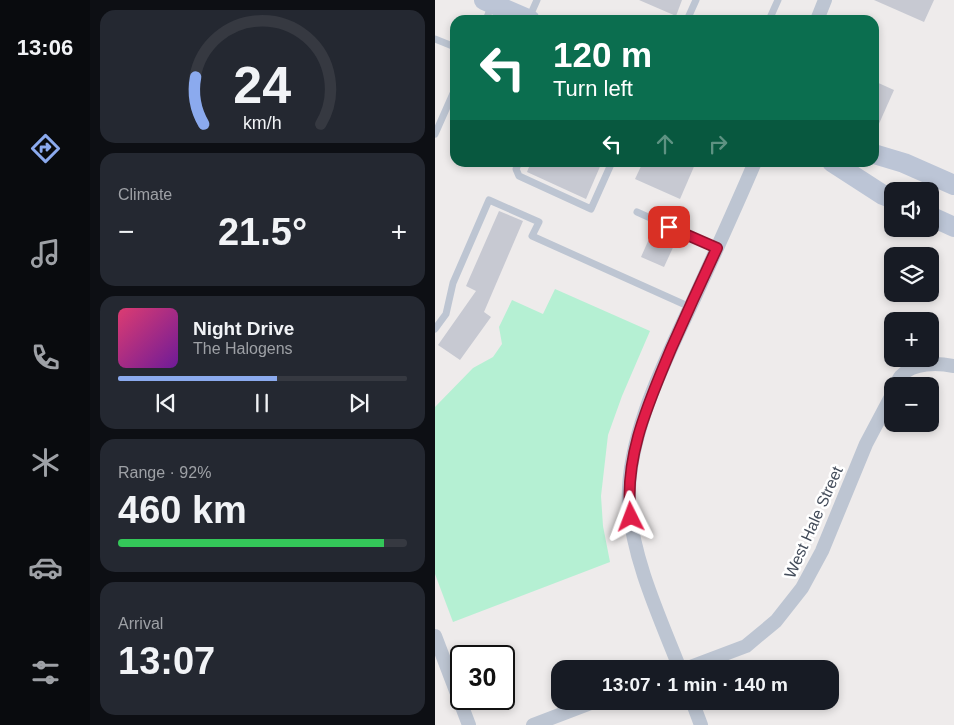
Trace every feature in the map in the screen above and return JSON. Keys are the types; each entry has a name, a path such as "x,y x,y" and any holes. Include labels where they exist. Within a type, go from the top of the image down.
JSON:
{"main road":[{"path":"487,8 512,15"},
{"path":"879,156 904,163 954,185"},
{"path":"840,167 884,195"},
{"path":"939,220 954,227"}],"street":[{"path":"819,15 825,0"},
{"path":"676,660 637,551 629,506 629,480 634,450 648,404 753,167"},
{"path":"900,377 921,366 941,364 954,366"},
{"name":"West Hale Street","path":"709,660 746,646 776,621 803,588 822,551 866,444 884,410"},
{"path":"435,636 469,725"},
{"path":"533,725 572,710"},
{"path":"695,710 701,725"}],"lane":[{"path":"531,15 537,0"},
{"path":"689,15 696,0"},
{"path":"771,15 778,0"},
{"path":"435,39 450,45"},
{"path":"435,134 450,100"},
{"path":"517,167 519,176 591,209 610,167"},
{"path":"435,328 445,314 453,283 489,200 539,222 532,236 690,307"},
{"path":"637,212 717,248"}],"green space":[{"path":"555,289 650,331 622,396 608,435 601,496 603,526 610,562 453,622 435,574 435,407 473,368 493,357 502,344 499,327 512,300 543,314"}],"building":[{"path":"639,0 682,0 676,15"},
{"path":"874,0 934,0 924,22"},
{"path":"879,83 894,90 879,124"},
{"path":"529,167 600,167 586,199 527,172"},
{"path":"641,167 694,167 680,199 635,179"},
{"path":"499,211 523,221 484,312 491,317 460,360 438,345 476,291 466,286"},
{"path":"653,230 676,241 664,267 641,257"}],"route":[{"path":"631,517 629,480 634,450 648,404 717,248 669,227"}]}
